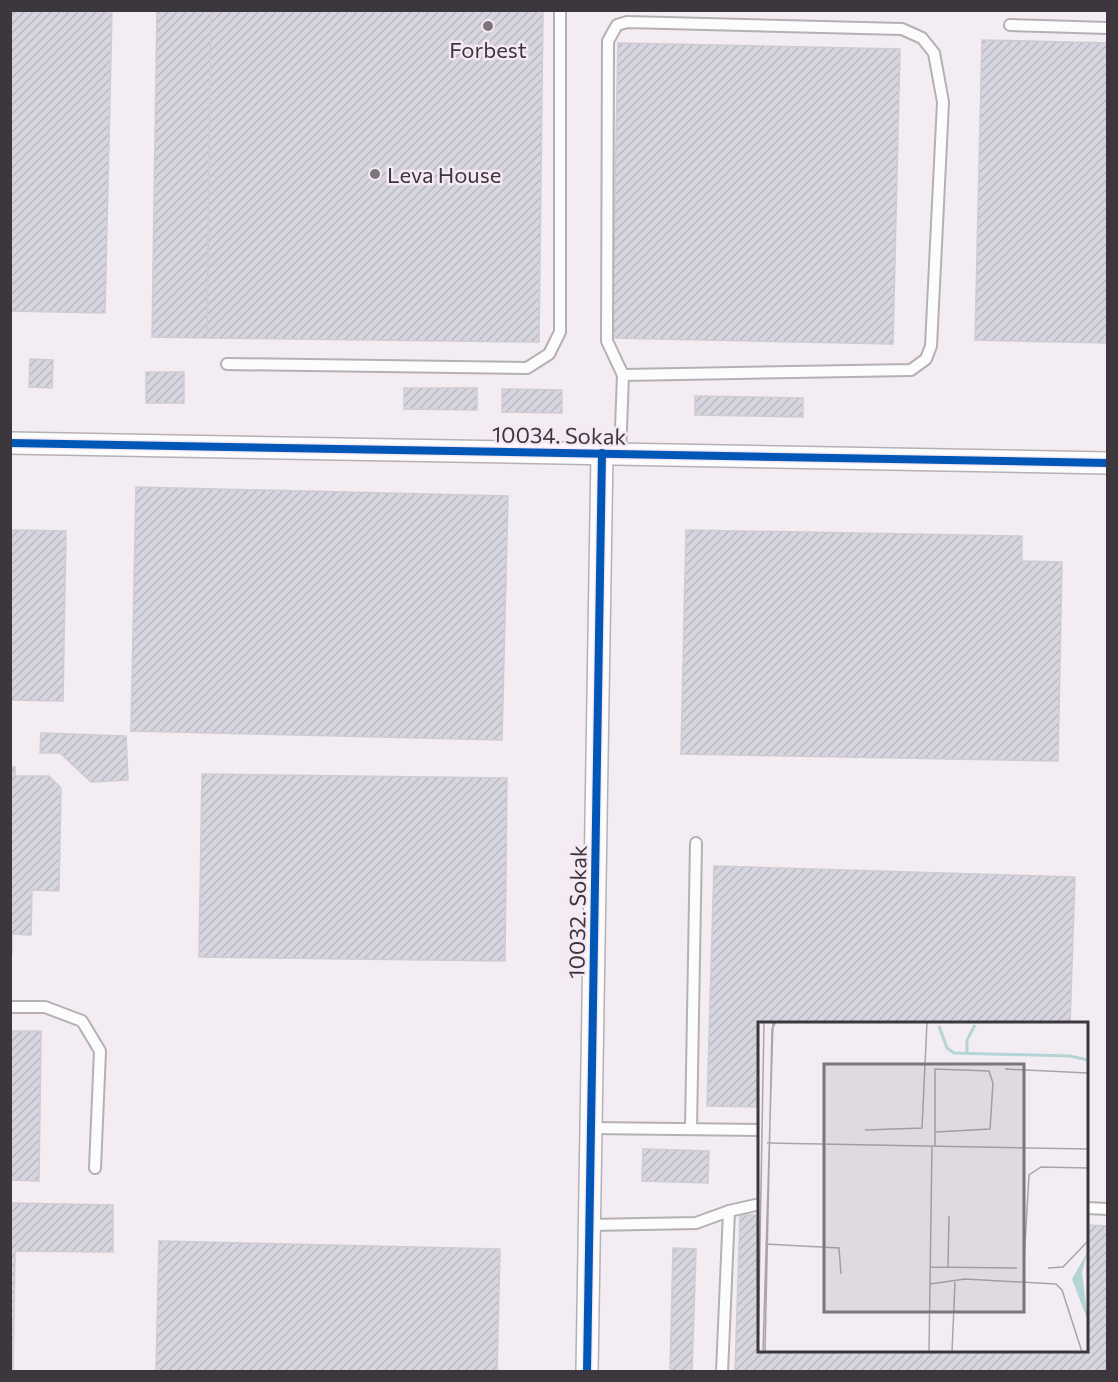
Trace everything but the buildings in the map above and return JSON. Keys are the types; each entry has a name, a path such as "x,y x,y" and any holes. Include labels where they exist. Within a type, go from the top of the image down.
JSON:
{"street":[{"name":"10034. Sokak","path":"10,443 1107,464"},
{"name":"10032. Sokak","path":"587,1371 591,1128 611,454"}],"lane":[{"path":"227,364 527,368 549,354 560,332 560,10"},
{"path":"611,454 623,375 607,341 608,40 617,25 627,22 902,29 922,38 934,53 943,102 931,346 926,359 910,370 623,375"},
{"path":"1010,25 1107,28"},
{"path":"691,1130 696,843"},
{"path":"10,1007 45,1007 82,1021 100,1051 95,1168"},
{"path":"591,1128 758,1131"},
{"path":"589,1225 696,1222 758,1204"},
{"path":"1088,1208 1107,1209"},
{"path":"722,1371 729,1211"}],"cycle path":[{"path":"10,443 1108,463"},
{"path":"587,1372 602,453"}],"place":[{"name":"Forbest","path":"488,26"},
{"name":"Leva House","path":"375,174"}]}
